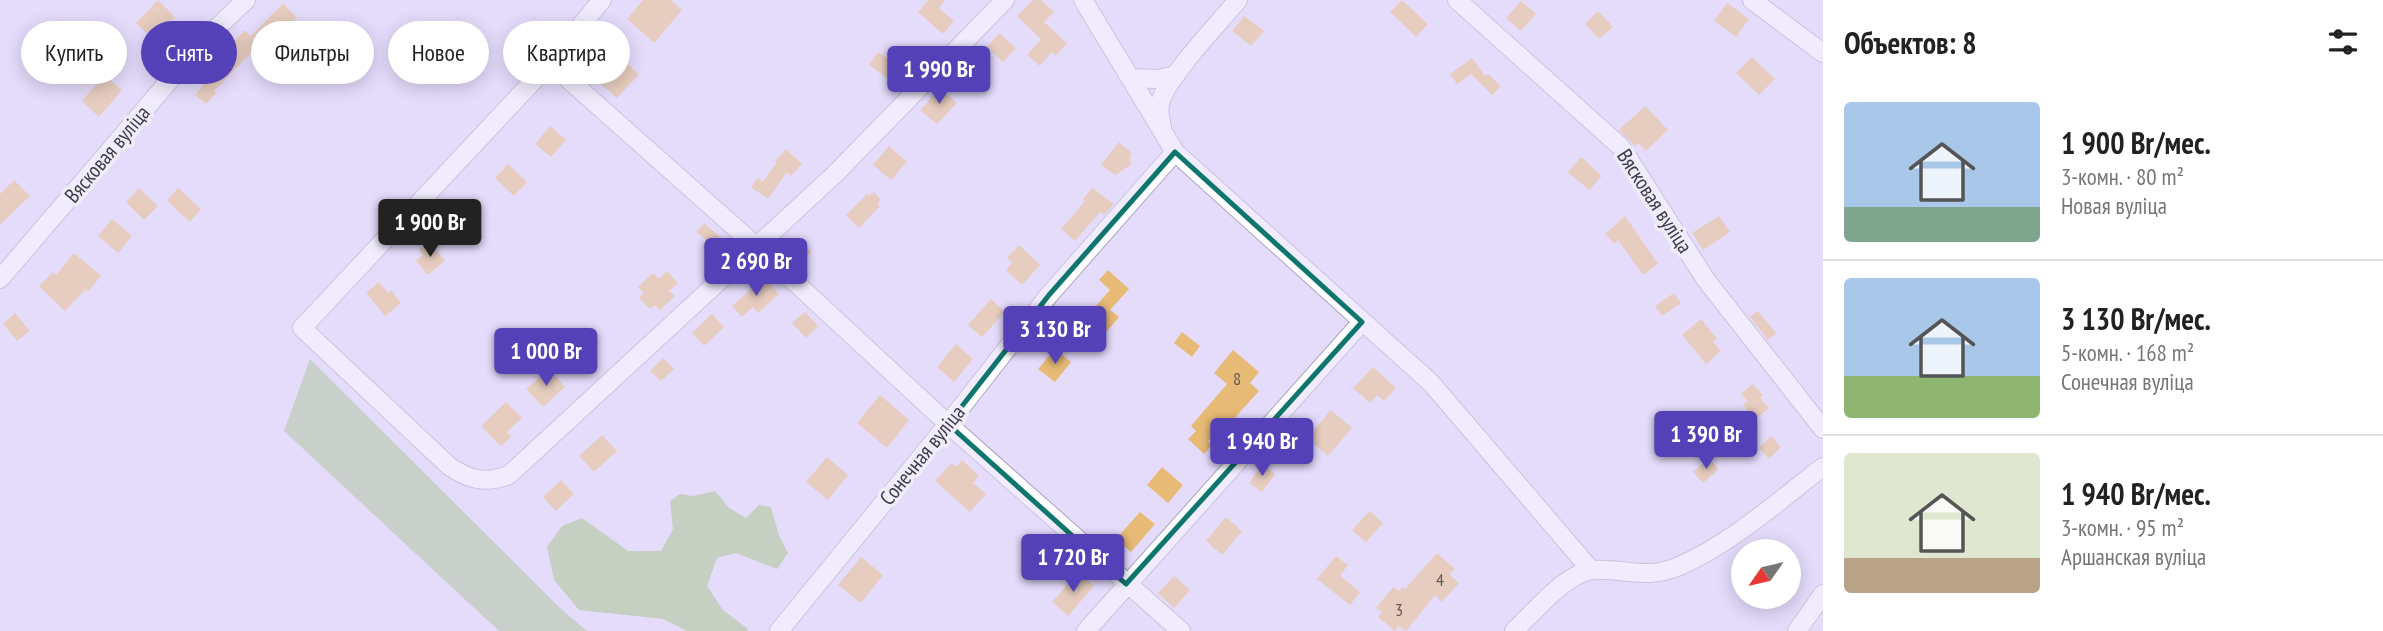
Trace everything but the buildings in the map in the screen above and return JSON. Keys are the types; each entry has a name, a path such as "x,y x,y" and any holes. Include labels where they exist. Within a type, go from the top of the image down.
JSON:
{"street":[{"name":"Вясковая вуліца","path":"0,279 204,40 246,0"},
{"path":"585,21 602,0"},
{"path":"530,84 302,328 455,471 477,481 495,481 509,475 835,174 1005,0"},
{"path":"1083,0 1175,152 1431,383 1591,570"},
{"path":"1164,136 1159,110 1164,93 1238,0"},
{"name":"Вясковая вуліца","path":"1457,0 1621,146 1706,280 1823,429"},
{"path":"1752,0 1823,53"},
{"path":"1130,78 1158,79 1176,75"},
{"path":"574,84 757,247 948,424 1181,631"},
{"name":"Сонечная вуліца","path":"779,631 1049,295 1175,152"},
{"path":"1086,631 1362,322"},
{"path":"1514,631 1568,580 1591,570 1655,575 1717,547 1823,467"},
{"path":"1797,631 1823,594"}],"highlighted area":[{"path":"1175,152 1362,322 1126,584 948,424 1049,295"}],"green space":[{"path":"310,359 559,607 587,631 499,631 284,431"},
{"path":"715,491 729,508 746,518 759,505 771,507 779,535 788,553 777,569 736,553 717,558 707,586 723,610 748,631 687,631 663,619 579,610 554,580 547,547 562,526 582,518 628,551 661,551 673,529 670,501 680,494 693,496"}]}
